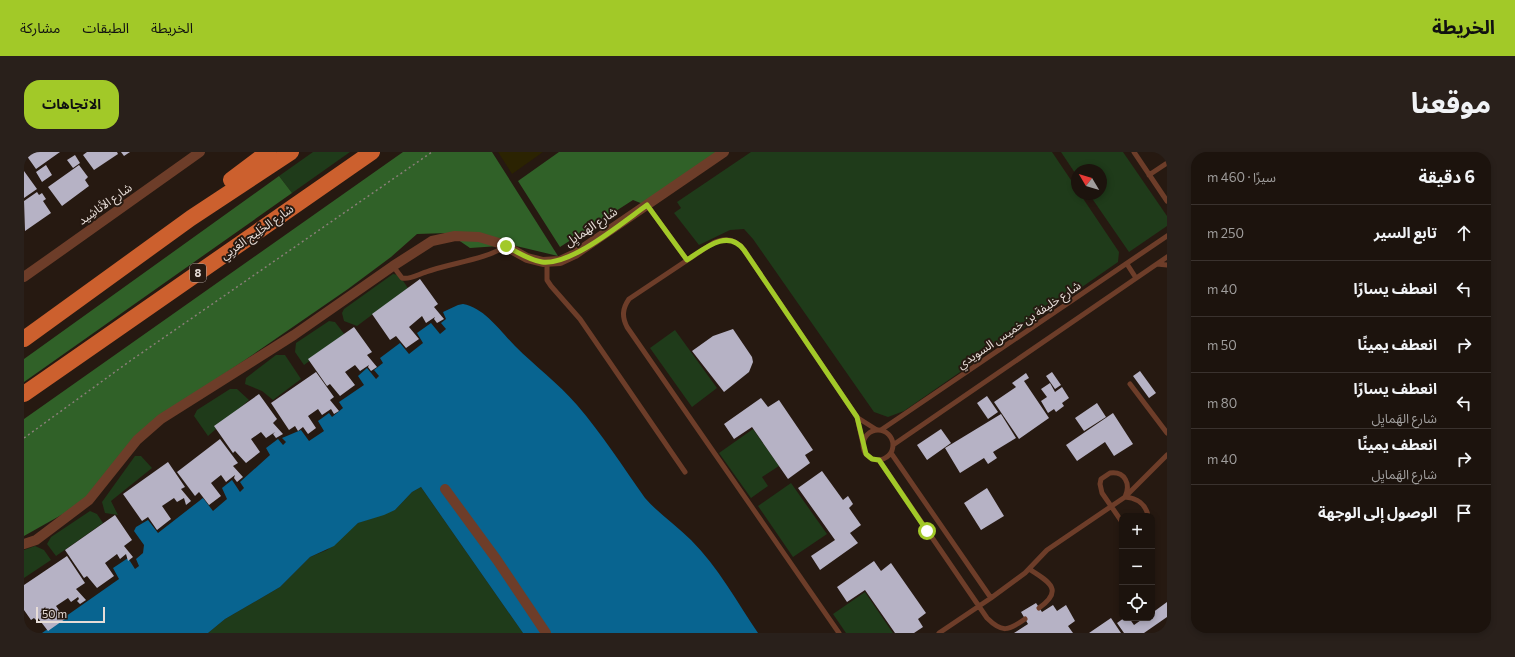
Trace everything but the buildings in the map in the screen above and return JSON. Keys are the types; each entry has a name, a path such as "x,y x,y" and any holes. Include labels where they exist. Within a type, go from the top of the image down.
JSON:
{"highway":[{"path":"192,218 200,205 268,152"},
{"path":"24,339 192,218 291,152"},
{"name":"شارع الخَلِيج العَربِي","path":"24,394 372,152"}],"street":[{"name":"شارع الأناشِيد","path":"24,277 200,152"},
{"name":"شارع الهَمايِل","path":"24,544 36,540 89,500 136,440 161,419 296,333 419,248 443,238 461,236 479,237 506,246 527,258 547,262 568,258 724,152"},
{"path":"445,489 497,560 546,633"}],"lane":[{"path":"1134,152 1167,201"},
{"path":"1149,175 1167,163"},
{"path":"647,205 687,260"},
{"name":"شارع خليفة بن خميس السويدي","path":"879,430 1167,236"},
{"path":"839,633 737,488 624,320 623,313 629,299 687,260 723,240 733,240 741,246 857,417 866,454 872,459 879,460 886,458 891,453 893,444 890,435 857,417"},
{"path":"393,266 402,278 409,278 440,267 490,254 506,246"},
{"path":"893,444 1167,257"},
{"path":"547,262 547,280 550,286 580,319 685,472"},
{"path":"1127,264 1136,278"},
{"path":"1157,264 1167,265"},
{"path":"1130,384 1167,433"},
{"path":"863,444 868,434 879,430"},
{"path":"891,453 991,598"},
{"path":"940,633 991,598 1029,569 1047,550 1125,497 1167,455"},
{"path":"879,460 978,607 995,626 1001,629 1012,628 1025,618"},
{"path":"1119,517 1101,488 1100,484 1105,475 1115,472 1124,477 1128,486 1125,497"},
{"path":"1125,497 1132,498 1142,504 1146,513"},
{"path":"1029,569 1043,578 1051,586 1051,599 1040,608"}],"path":[{"path":"24,438 130,361 432,152"}],"green space":[{"path":"313,152 350,152 292,193 279,176"},
{"path":"403,152 492,152 558,256 512,245 470,248 448,233 417,234 391,257 348,289 150,423 100,486 79,505 24,536 24,419"},
{"path":"559,152 719,152 643,204 633,200 560,247 518,181"},
{"path":"751,152 1052,152 1071,180 1071,200 1084,200 1119,252 1118,262 904,411 888,417 874,412 753,239 744,229 730,230 699,245 674,213 681,208 677,202"},
{"path":"1061,152 1123,152 1167,216 1167,226 1129,252 1093,200 1107,200 1107,164 1071,164 1071,167"},
{"path":"279,176 292,193 24,382 24,359"},
{"path":"393,274 399,275 408,288 357,326 344,321 342,313 344,309"},
{"path":"329,321 335,322 345,335 304,365 295,352 296,343"},
{"path":"675,330 717,388 692,407 650,348"},
{"path":"276,355 285,355 301,379 273,400 262,391 245,384 246,378"},
{"path":"230,389 237,389 249,400 208,436 194,416 197,410"},
{"path":"753,429 779,466 762,477 768,486 751,498 719,453"},
{"path":"135,456 141,456 152,468 111,501 118,515 105,513 102,502"},
{"path":"791,483 827,534 793,557 758,506"},
{"path":"421,487 523,633 208,633 225,619 280,587 310,557 327,550 358,523 395,510 412,492"},
{"path":"90,511 97,514 103,523 56,556 47,544 51,537"},
{"path":"35,546 44,550 51,560 24,578 24,550"},
{"path":"865,592 893,633 846,633 833,614"}],"sand":[{"path":"498,152 543,152 512,174"}],"water":[{"path":"463,304 471,306 485,315 577,405 604,439 645,498 701,550 727,585 758,633 523,633 421,487 412,492 395,510 358,523 334,546 310,557 280,587 225,619 208,633 42,633 119,579 113,568 128,558 135,569 139,566 136,559 143,553 144,545 134,531 136,527 148,520 158,533 203,498 213,511 227,499 222,488 232,480 240,492 244,488 240,482 270,455 266,448 278,439 283,445 286,442 282,438 301,430 309,441 324,431 318,421 329,413 332,417 343,408 339,402 364,385 358,376 367,368 376,379 379,376 374,370 383,363 380,358 400,343 409,354 423,343 417,333 431,323 440,334 446,329 441,323 446,319 443,312"}],"route":[{"path":"506,246 535,261 560,261 576,254 647,205 687,260 718,241 728,239 733,240 744,250 857,417 862,435 863,448 868,457 879,460 927,531"}]}
